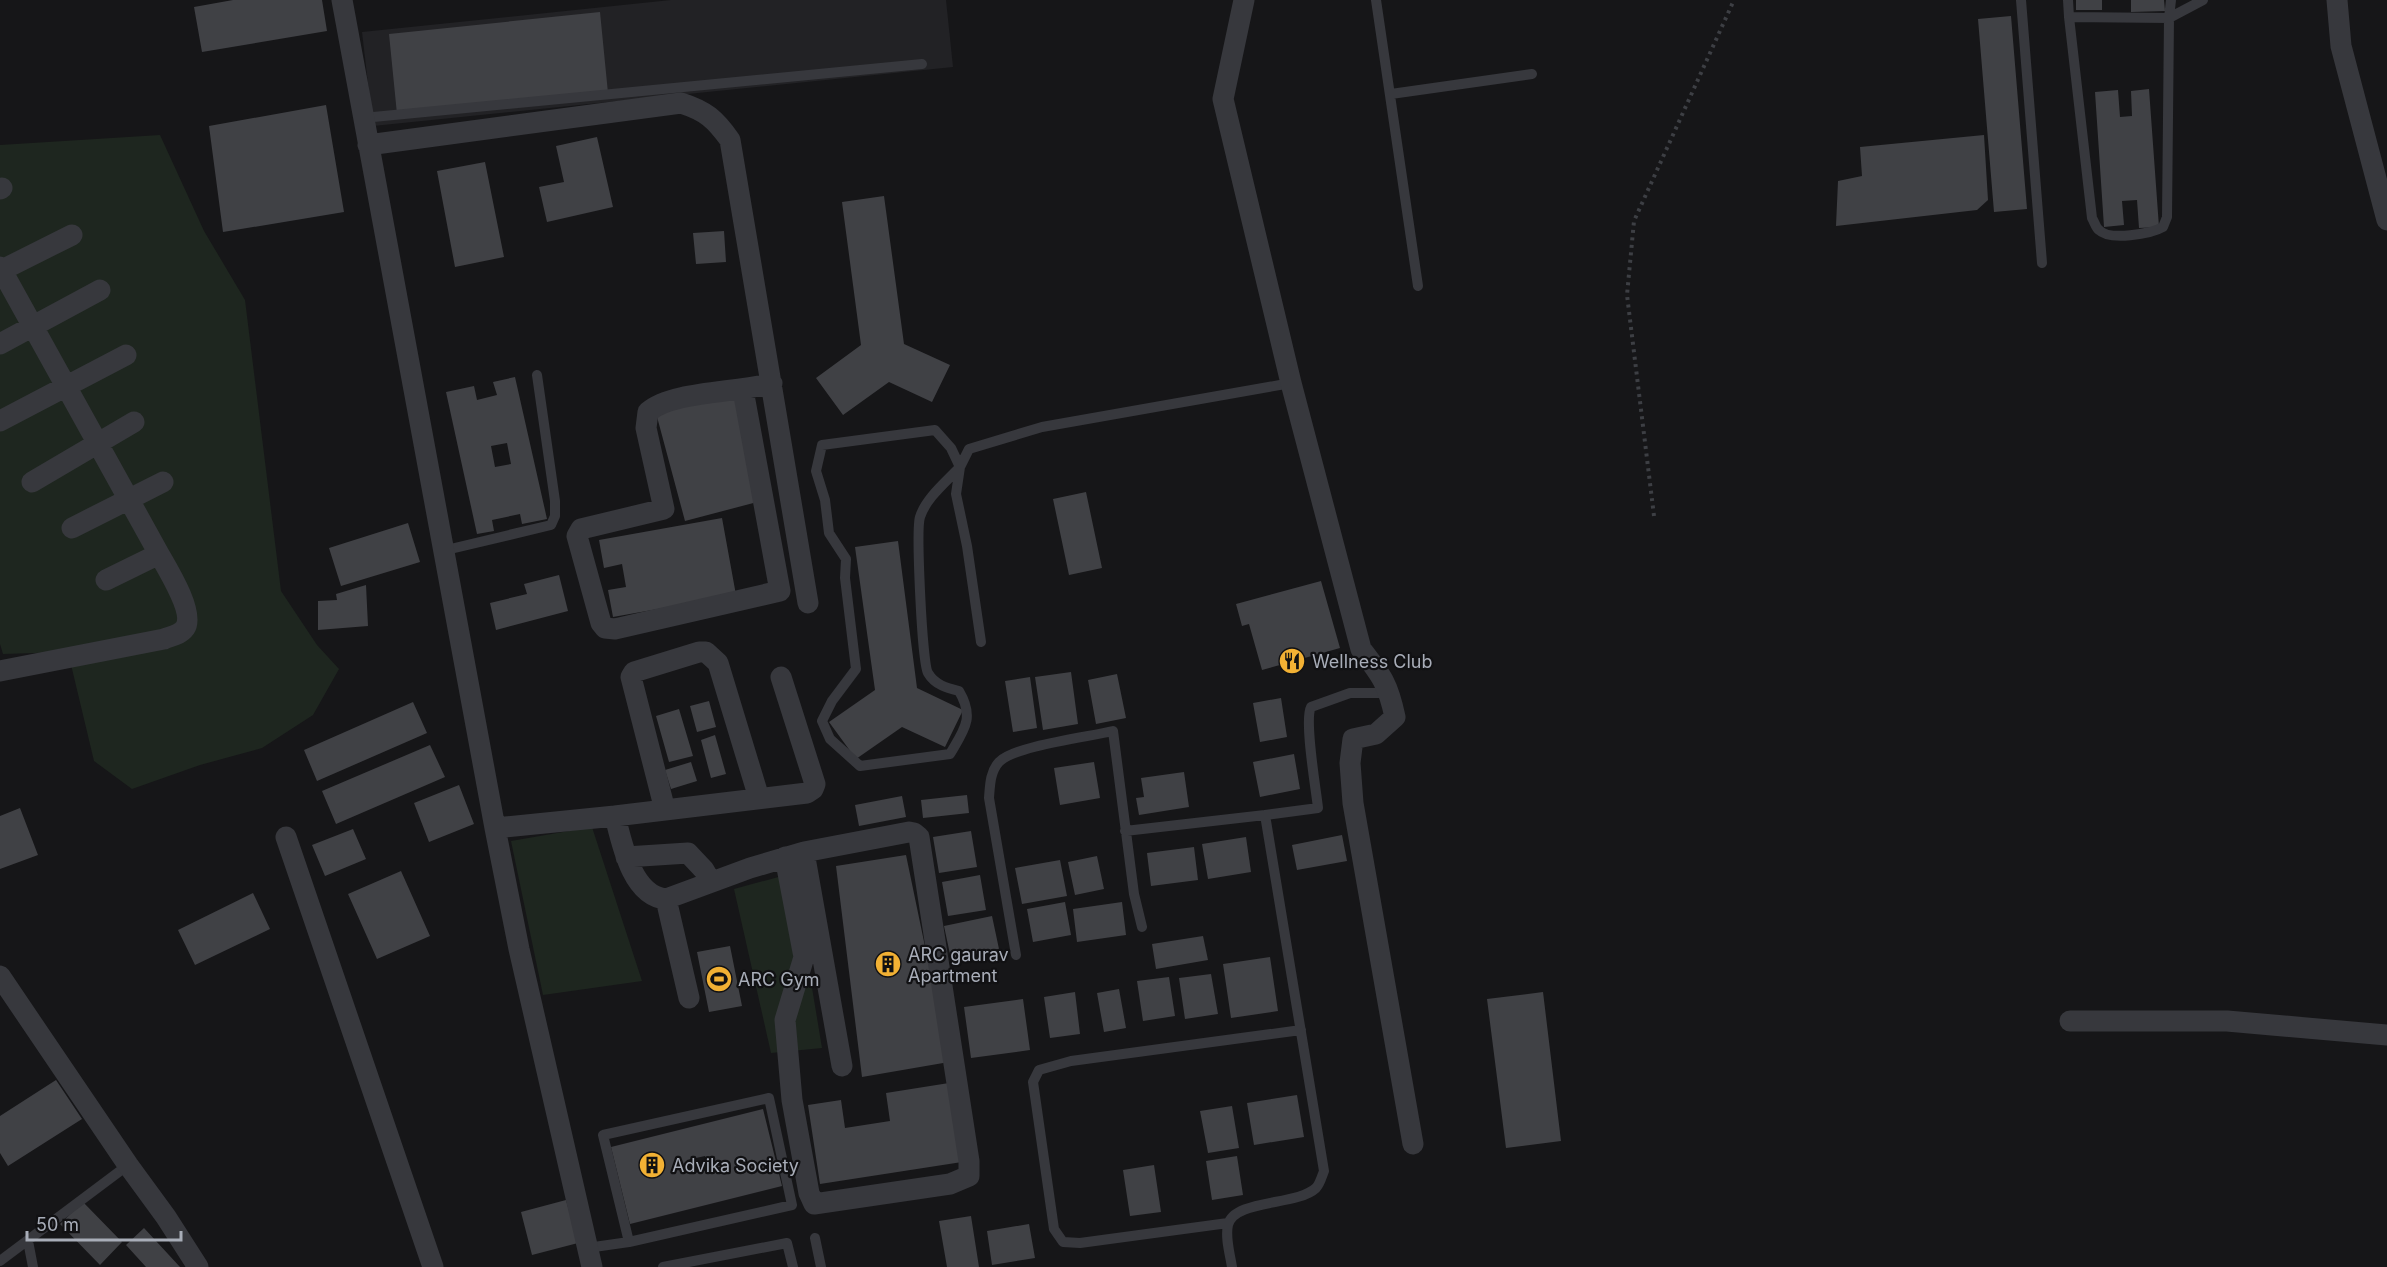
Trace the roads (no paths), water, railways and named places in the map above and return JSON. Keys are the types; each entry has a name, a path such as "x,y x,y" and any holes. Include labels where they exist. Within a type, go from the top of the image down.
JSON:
{"street":[{"path":"342,0 495,828 519,949 590,1258"},
{"path":"1244,0 1223,99 1291,383 1362,650 1384,678 1395,717 1376,734 1353,739 1350,764 1353,803 1413,1144"},
{"path":"2337,0 2341,46 2387,220"},
{"path":"368,145 681,103 700,109 717,122 730,140 808,603"},
{"path":"0,671 164,639 184,629 187,624 183,601 159,554 1,270 72,235"},
{"path":"0,344 100,290"},
{"path":"0,421 126,355"},
{"path":"743,390 780,591 615,629 605,628 601,623 577,536 581,529 664,509 646,428 648,412 656,405 678,399 743,390 771,383"},
{"path":"32,482 134,422"},
{"path":"72,528 163,482"},
{"path":"106,580 159,554"},
{"path":"665,810 630,677 634,672 699,652 706,652 718,663 759,798"},
{"path":"495,828 807,793 813,789 814,784 781,677"},
{"path":"615,816 626,857 648,893 656,898 666,899 794,854 909,832 919,837 969,1161 969,1176 950,1184 814,1204 809,1193 792,1100 785,1020 804,957 794,854"},
{"path":"286,837 434,1267"},
{"path":"626,857 688,853 705,870 711,882"},
{"path":"794,854 842,1066"},
{"path":"666,899 689,998"},
{"path":"0,976 198,1267"},
{"path":"2070,1021 2227,1021 2387,1035"}],"lane":[{"path":"1376,0 1418,286"},
{"path":"2021,0 2042,262"},
{"path":"2068,0 2068,17 2092,218 2099,230 2109,236 2153,232 2163,227 2168,217 2171,0"},
{"path":"2068,17 2169,18 2203,0"},
{"path":"363,118 922,64"},
{"path":"1390,94 1532,74"},
{"path":"442,551 551,525 555,516 555,501 537,375"},
{"path":"981,642 967,546 956,494 960,467 951,448 935,430 822,445 816,471 825,500 829,533 846,559 856,669 832,701 822,721 830,739 860,766 950,754 967,725 967,705 959,691 945,688 929,675 922,650 920,518 933,495 960,467 969,449 1042,427 1291,383"},
{"path":"1125,831 1318,808 1308,722 1311,707 1350,693 1390,693"},
{"path":"1016,955 988,798 990,778 999,762 1020,750 1113,731 1134,894 1142,927"},
{"path":"1232,1267 1228,1223 1239,1210 1300,1197 1317,1187 1324,1171 1265,815"},
{"path":"1228,1223 1080,1243 1063,1242 1054,1229 1033,1082 1039,1070 1071,1061 1301,1030"},
{"path":"590,1258 629,1242 792,1205 769,1098 603,1135 629,1242"},
{"path":"0,1261 128,1165"},
{"path":"815,1238 821,1267"},
{"path":"28,1241 33,1267"},
{"path":"663,1267 697,1264 787,1243 793,1267"}],"place":[{"name":"Wellness Club","path":"1292,661"},
{"name":"ARC gaurav Apartment","path":"888,964"},
{"name":"ARC Gym","path":"719,979"},
{"name":"Advika Society","path":"652,1165"}]}
